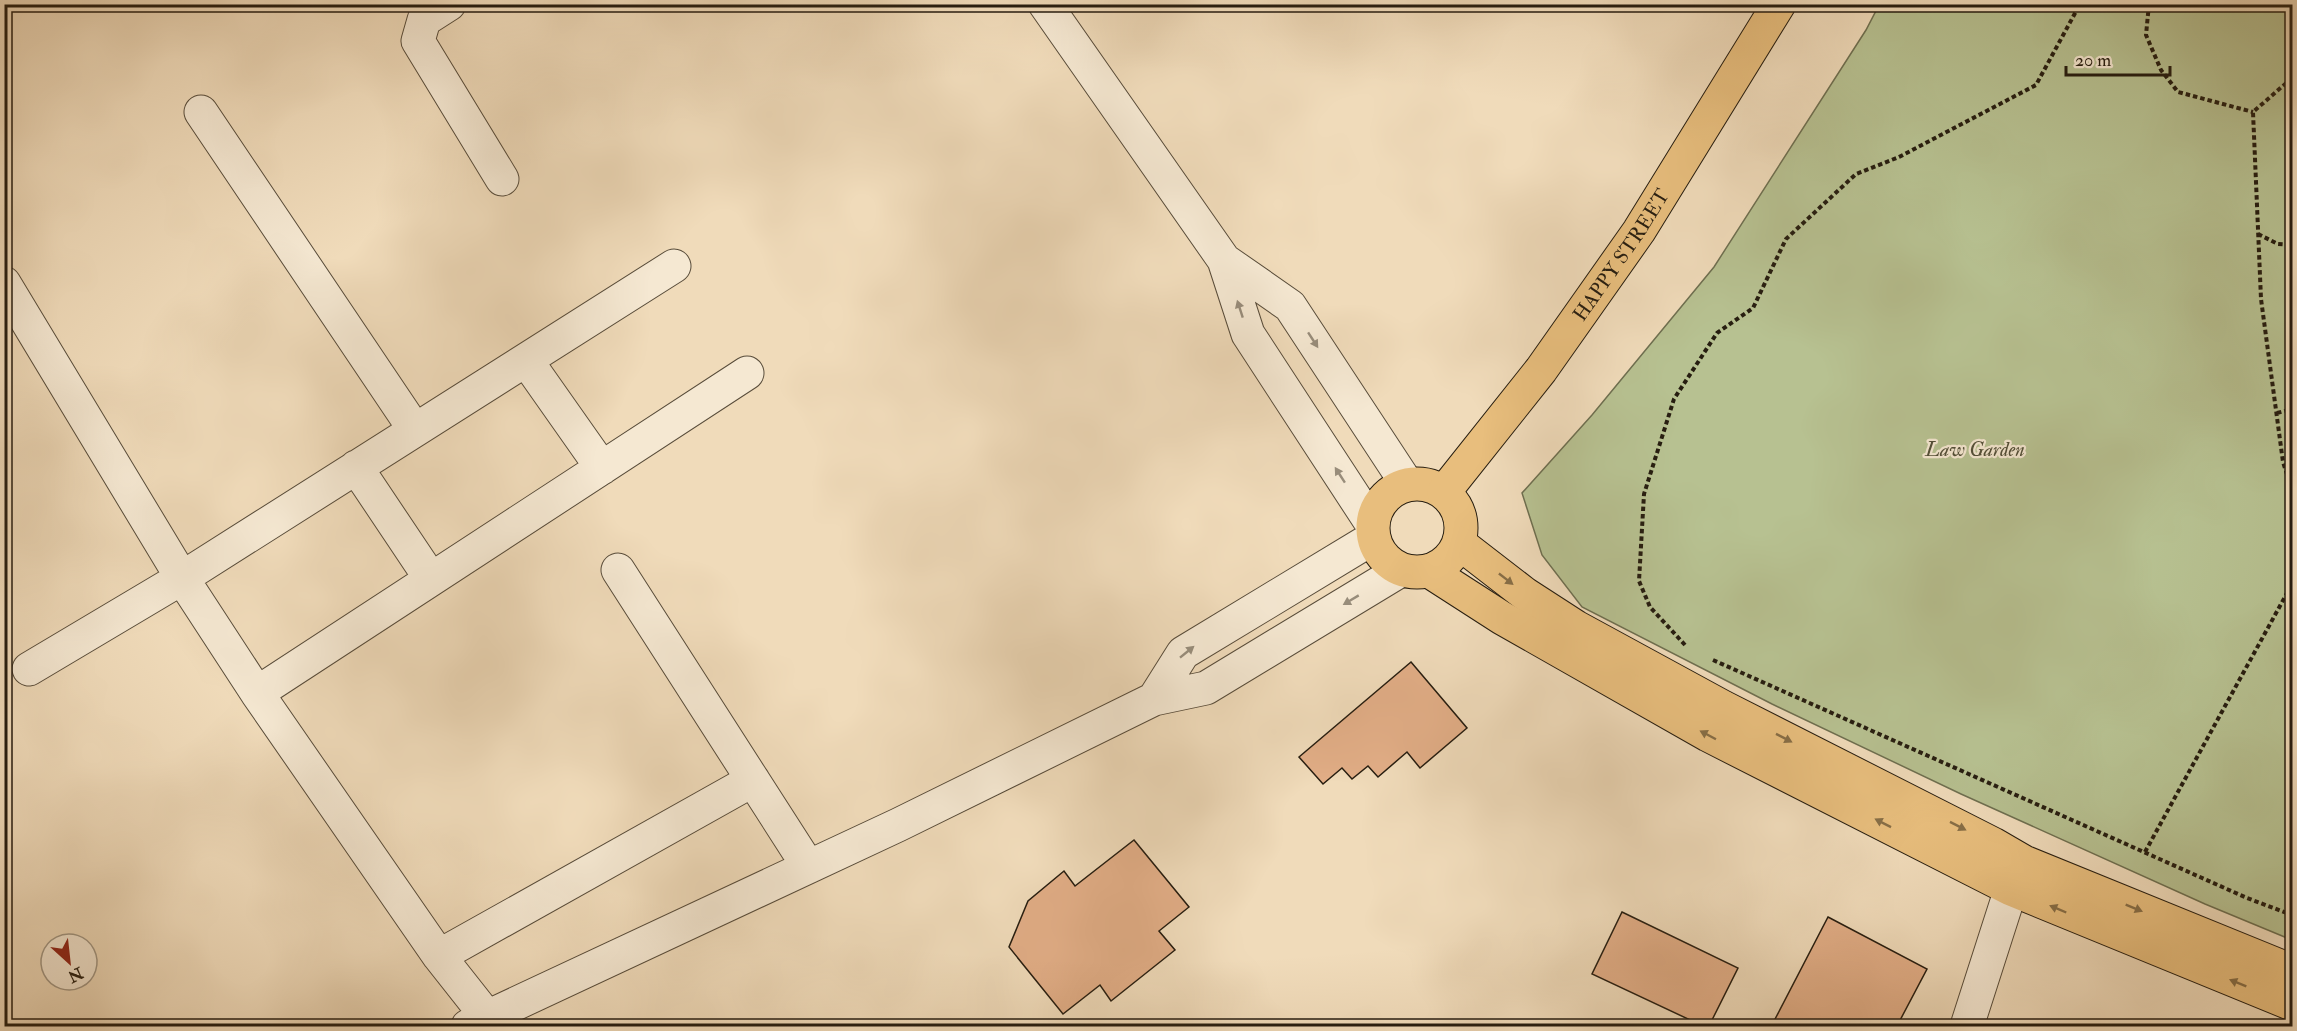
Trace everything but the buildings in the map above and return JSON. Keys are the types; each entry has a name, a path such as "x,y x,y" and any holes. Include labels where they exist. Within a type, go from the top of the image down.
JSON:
{"main road":[{"name":"HAPPY STREET","path":"1444,492 1541,370 1638,231 1779,4"},
{"path":"1415,571 1442,565 1459,543 1462,529 1460,515 1454,502 1444,492 1420,483 1407,484 1395,489 1384,498 1373,531 1379,552 1388,562 1415,571 1502,618 1708,735 2017,875 2292,1004"},
{"path":"1459,543 1525,594 1576,627 1723,708 1993,844 2017,875 2292,970"}],"street":[{"path":"449,4 424,20 418,41 502,179"},
{"path":"1045,4 1224,260 1248,334 1373,531 1183,653 1154,699"},
{"path":"201,112 415,430"},
{"path":"1224,260 1290,306 1407,484"},
{"path":"29,669 182,578 674,266"},
{"path":"4,283 182,578 257,693 486,1024 1154,699 1206,688 1415,571"},
{"path":"526,360 602,468"},
{"path":"257,693 747,373"},
{"path":"356,467 431,579"},
{"path":"618,570 808,866"},
{"path":"439,956 753,780"},
{"path":"1967,1026 2017,875"}],"path":[{"path":"1688,649 1650,607 1639,581 1644,494 1674,399 1716,333 1753,308 1786,238 1856,174 1899,157 2036,85 2080,4"},
{"path":"2149,4 2146,35 2161,70 2178,92 2253,112"},
{"path":"2253,112 2292,78"},
{"path":"2253,112 2260,299 2283,462 2292,490"},
{"path":"2258,234 2278,244 2292,245"},
{"path":"2277,412 2292,409"},
{"path":"2145,852 2292,584"},
{"path":"1710,658 2247,898 2292,915"}],"green space":[{"name":"Law Garden","path":"1879,5 2292,5 2292,940 2205,904 1961,794 1772,704 1582,607 1542,555 1522,493 1592,415 1714,267 1866,30"}]}
